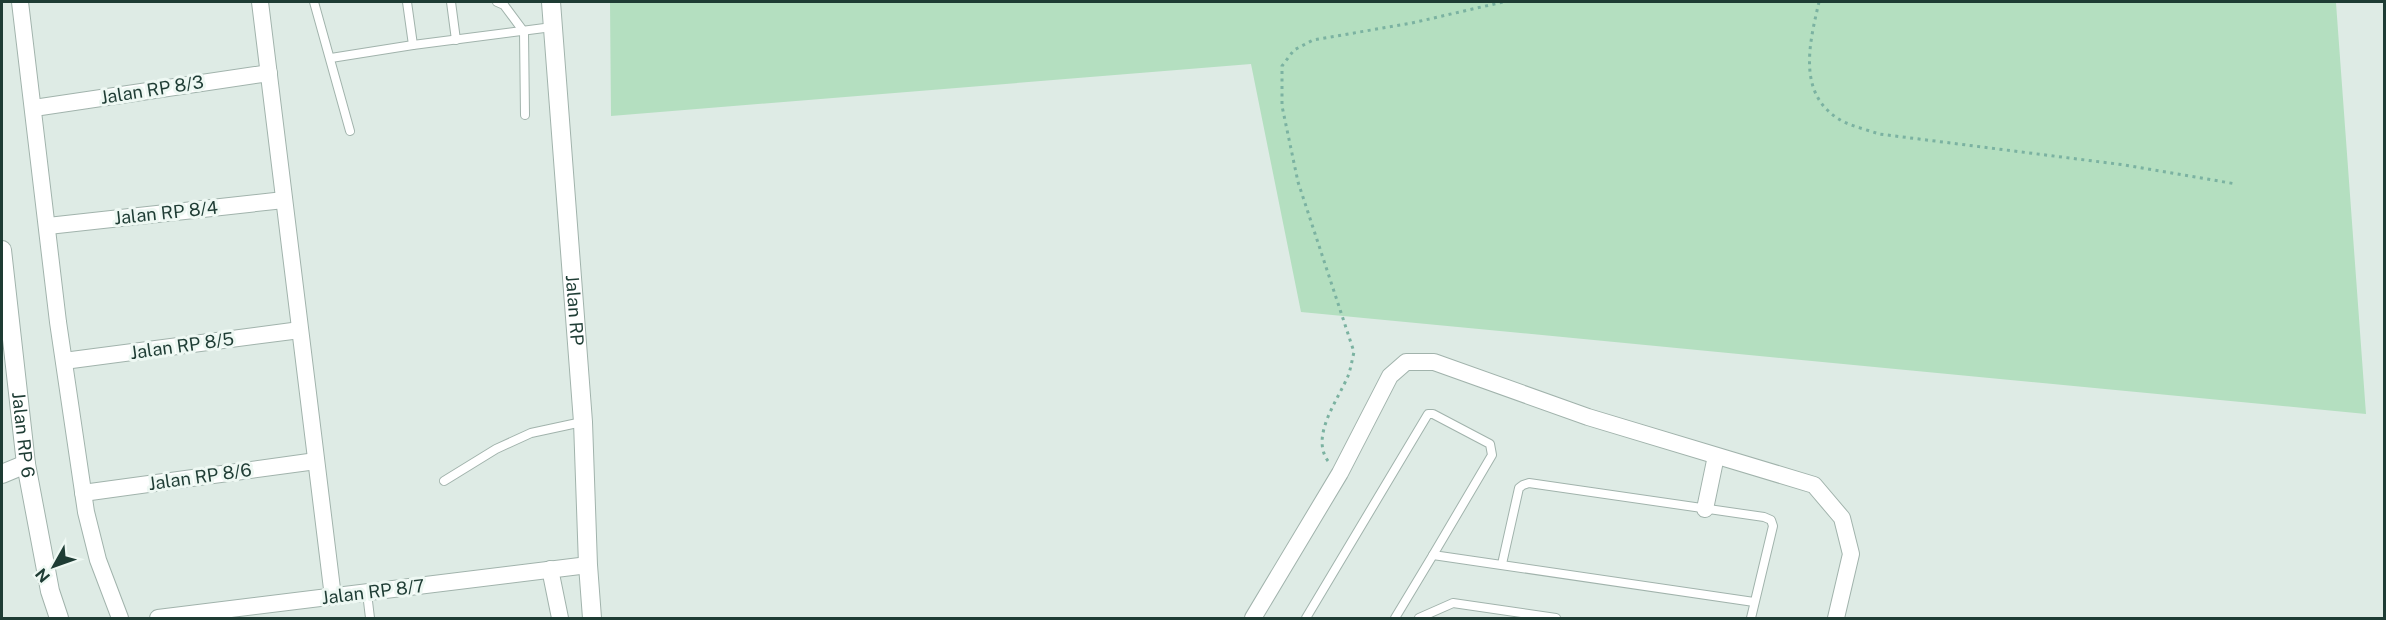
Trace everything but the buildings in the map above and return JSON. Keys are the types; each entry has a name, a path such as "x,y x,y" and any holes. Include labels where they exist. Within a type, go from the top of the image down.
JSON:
{"street":[{"path":"20,2 64,361 83,493 98,560 120,618"},
{"path":"260,2 333,597"},
{"name":"Jalan RP","path":"551,2 583,422 592,618"},
{"name":"Jalan RP 8/3","path":"34,108 269,73"},
{"name":"Jalan RP 8/4","path":"48,226 284,200"},
{"name":"Jalan RP 6","path":"2,250 27,464 50,591 59,618"},
{"name":"Jalan RP 8/5","path":"64,361 300,330"},
{"path":"1253,618 1340,473 1390,376 1406,362 1434,362 1588,417 1814,486 1842,518 1851,554 1836,618"},
{"path":"1705,509 1716,456"},
{"name":"Jalan RP 8/6","path":"83,493 316,461"},
{"path":"2,474 27,464"},
{"name":"Jalan RP 8/7","path":"158,618 588,565"},
{"path":"550,569 560,618"}],"lane":[{"path":"314,2 350,131"},
{"path":"407,2 413,45"},
{"path":"451,2 456,40"},
{"path":"497,2 504,5 524,32 525,115"},
{"path":"331,58 552,27"},
{"path":"1306,618 1428,414 1433,414 1490,444 1492,455 1395,618"},
{"path":"444,481 496,449 531,433 583,422"},
{"path":"1502,564 1520,488 1529,483 1771,520 1773,526 1751,618"},
{"path":"1433,555 1754,602"},
{"path":"367,593 370,618"},
{"path":"1419,618 1453,603 1556,618"}],"path":[{"path":"1340,473 1326,459 1322,441 1327,420 1348,374 1354,352 1298,182 1282,106 1282,66 1294,50 1313,40 1412,23 1503,2"},
{"path":"1819,2 1812,29 1809,58 1811,83 1823,106 1844,122 1879,134 2125,165 2236,184"}],"green space":[{"path":"610,2 2336,3 2366,414 1301,312 1251,64 611,116"}]}
